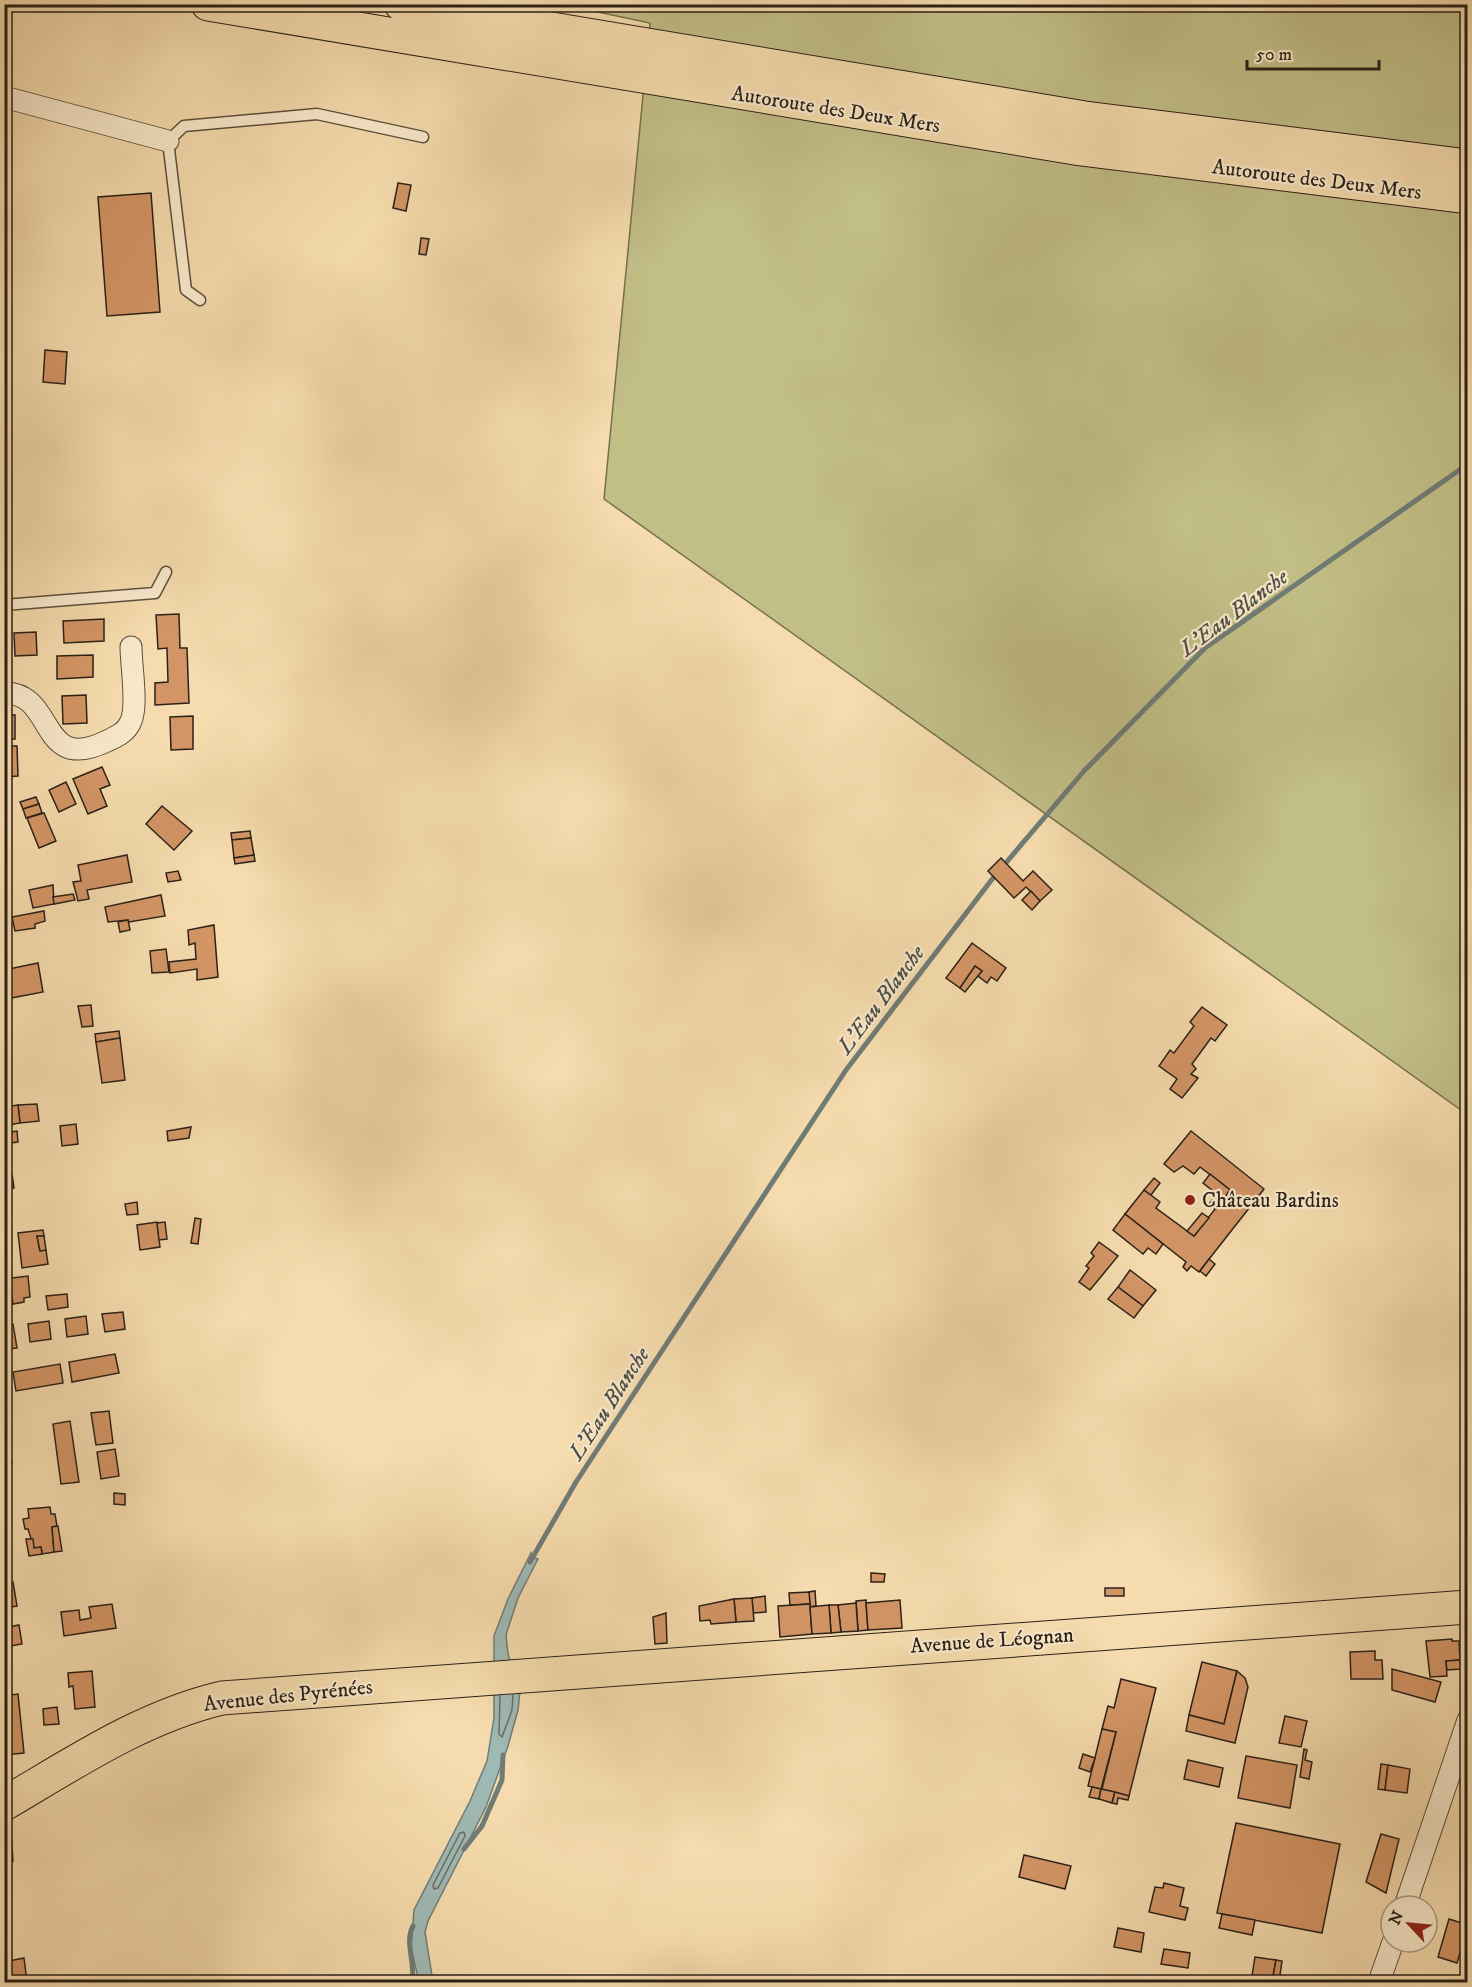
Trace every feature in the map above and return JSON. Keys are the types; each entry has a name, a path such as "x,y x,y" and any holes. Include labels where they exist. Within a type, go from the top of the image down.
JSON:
{"main road":[{"name":"Autoroute des Deux Mers","path":"207,4 1081,149 1467,197"},
{"name":"Autoroute des Deux Mers","path":"400,4 1085,118 1467,166"},
{"name":"Avenue de Léognan","path":"503,1676 1467,1607"},
{"name":"Avenue des Pyrénées","path":"4,1804 138,1727 193,1705 222,1698 503,1676"}],"street":[{"path":"4,98 168,141"},
{"path":"4,693 25,696 35,705 51,736 67,748 82,750 101,744 122,734 131,721 131,647"},
{"path":"1409,1894 1467,1720"},
{"path":"1379,1983 1389,1954"}],"lane":[{"path":"200,300 186,290 168,141 184,126 317,114 423,137"},
{"path":"4,605 155,593 166,572"}],"shaded area":[{"path":"565,5 1467,5 1468,1101 1461,1110 604,499 650,23"}],"water":[{"path":"531,1553 532,1557 538,1559 518,1598 506,1635 508,1654 520,1691 518,1710 486,1807 428,1921 425,1932 433,1982 419,1982 411,1948 414,1910 470,1801 487,1761 494,1718 494,1636 508,1599"}],"building":[{"path":"398,183 411,185 406,211 393,208"},
{"path":"151,193 160,312 107,316 98,197"},
{"path":"421,238 429,239 426,255 419,254"},
{"path":"45,350 67,352 65,384 43,382"},
{"path":"5,355 10,356 9,396 4,396"},
{"path":"179,614 180,648 187,648 189,703 155,705 155,683 168,682 167,648 158,649 156,615"},
{"path":"104,619 104,641 64,643 63,621"},
{"path":"36,632 37,655 15,656 14,633"},
{"path":"93,655 93,677 57,679 57,656"},
{"path":"86,695 87,723 63,724 62,696"},
{"path":"4,715 15,715 15,739 4,739"},
{"path":"193,716 193,749 171,750 170,717"},
{"path":"4,746 17,746 18,776 4,777"},
{"path":"102,767 110,785 100,789 107,806 88,814 73,779"},
{"path":"66,782 76,804 59,812 49,790"},
{"path":"36,797 39,804 23,809 20,802"},
{"path":"39,804 42,813 26,818 23,809"},
{"path":"162,806 192,831 174,850 146,824"},
{"path":"44,813 56,841 39,848 27,818"},
{"path":"250,831 251,838 232,840 231,833"},
{"path":"251,838 254,855 234,858 232,840"},
{"path":"127,855 132,882 87,890 89,899 78,901 73,882 81,881 78,865"},
{"path":"254,855 255,861 235,864 234,858"},
{"path":"1001,858 1023,881 1033,871 1052,890 1040,901 1026,887 1014,898 988,871"},
{"path":"178,871 181,880 168,882 166,873"},
{"path":"53,885 54,904 33,908 29,890"},
{"path":"1031,891 1040,901 1032,910 1022,900"},
{"path":"73,894 75,900 54,904 53,897"},
{"path":"161,895 165,916 129,922 128,920 108,922 105,907"},
{"path":"44,911 45,921 35,924 35,928 15,931 12,917"},
{"path":"128,920 130,930 120,932 118,922"},
{"path":"214,925 218,977 197,980 197,969 170,973 169,962 196,959 195,943 189,945 188,930"},
{"path":"972,943 1006,968 997,981 991,977 987,983 978,976 982,971 975,966 960,988 946,978"},
{"path":"166,949 169,972 152,973 150,951"},
{"path":"38,963 43,992 6,999 4,970"},
{"path":"975,966 982,971 965,992 960,988"},
{"path":"91,1005 93,1026 82,1027 78,1006"},
{"path":"1202,1007 1227,1025 1215,1041 1211,1038 1192,1064 1196,1069 1191,1074 1198,1078 1182,1098 1170,1089 1177,1079 1159,1066 1170,1050 1174,1053 1194,1026 1190,1022"},
{"path":"119,1031 120,1038 96,1042 95,1034"},
{"path":"120,1038 125,1080 102,1083 96,1042"},
{"path":"37,1104 39,1121 20,1123 18,1105"},
{"path":"18,1105 20,1123 4,1126 4,1107"},
{"path":"76,1124 78,1144 62,1146 60,1126"},
{"path":"191,1127 189,1138 168,1141 167,1131"},
{"path":"17,1131 18,1142 10,1143 11,1153 4,1154 4,1133"},
{"path":"1191,1131 1264,1189 1199,1272 1191,1266 1187,1271 1183,1267 1186,1262 1125,1214 1144,1190 1160,1202 1156,1208 1194,1236 1230,1190 1200,1167 1194,1174 1183,1166 1174,1172 1164,1164"},
{"path":"12,1174 14,1188 4,1190 4,1175"},
{"path":"1210,1174 1230,1190 1216,1209 1209,1204 1217,1194 1203,1183"},
{"path":"1154,1178 1160,1183 1151,1195 1144,1190"},
{"path":"137,1202 138,1214 127,1215 125,1204"},
{"path":"1202,1213 1209,1218 1194,1236 1187,1231"},
{"path":"1125,1214 1163,1244 1156,1254 1148,1248 1143,1254 1113,1230"},
{"path":"195,1218 201,1219 198,1244 191,1243"},
{"path":"157,1222 160,1247 140,1250 137,1225"},
{"path":"165,1222 167,1239 159,1240 157,1223"},
{"path":"43,1230 44,1236 37,1236 40,1251 46,1250 48,1264 22,1268 18,1233"},
{"path":"37,1236 44,1236 46,1250 40,1251"},
{"path":"1099,1242 1118,1256 1090,1290 1079,1282 1089,1268 1086,1266 1094,1256 1091,1253"},
{"path":"1209,1259 1215,1264 1206,1276 1200,1271"},
{"path":"1130,1270 1156,1290 1143,1306 1118,1287"},
{"path":"28,1276 30,1297 24,1298 24,1302 13,1304 11,1290 4,1291 4,1279"},
{"path":"1118,1287 1143,1306 1134,1318 1108,1299"},
{"path":"67,1294 68,1307 48,1310 46,1296"},
{"path":"123,1312 125,1329 105,1332 102,1314"},
{"path":"86,1316 88,1334 67,1337 65,1319"},
{"path":"49,1321 51,1339 30,1342 28,1324"},
{"path":"13,1324 17,1348 4,1349 4,1325"},
{"path":"115,1354 119,1373 72,1382 69,1362"},
{"path":"60,1364 63,1383 16,1391 13,1372"},
{"path":"109,1411 113,1443 96,1445 91,1413"},
{"path":"4,1412 12,1463 4,1464"},
{"path":"70,1421 79,1482 61,1484 53,1424"},
{"path":"115,1449 119,1476 101,1479 97,1452"},
{"path":"114,1493 125,1494 125,1505 114,1504"},
{"path":"50,1507 51,1514 55,1514 57,1526 52,1527 54,1552 42,1554 41,1547 34,1548 23,1519 29,1518 28,1509"},
{"path":"58,1526 62,1551 54,1552 52,1527"},
{"path":"26,1539 33,1539 34,1548 41,1547 42,1554 29,1556"},
{"path":"871,1573 885,1574 884,1582 871,1582"},
{"path":"13,1582 17,1606 4,1608 4,1583"},
{"path":"1105,1588 1124,1588 1124,1596 1105,1596"},
{"path":"815,1591 816,1606 810,1607 809,1592"},
{"path":"809,1592 810,1604 790,1605 789,1593"},
{"path":"765,1596 766,1612 753,1613 752,1598"},
{"path":"752,1598 754,1621 736,1622 734,1599"},
{"path":"734,1599 736,1622 711,1624 710,1620 700,1621 699,1606"},
{"path":"866,1600 868,1630 858,1631 856,1601"},
{"path":"900,1600 902,1628 868,1630 866,1603"},
{"path":"856,1603 858,1631 841,1632 838,1605"},
{"path":"112,1604 116,1628 64,1636 61,1612 79,1610 80,1620 91,1618 89,1607"},
{"path":"810,1604 812,1634 780,1637 778,1606"},
{"path":"829,1605 838,1605 841,1632 831,1633"},
{"path":"829,1605 831,1633 812,1634 810,1607"},
{"path":"666,1613 667,1643 655,1644 653,1617"},
{"path":"19,1625 22,1644 4,1647 4,1628"},
{"path":"1452,1639 1452,1641 1459,1641 1460,1660 1446,1661 1447,1676 1430,1677 1426,1641"},
{"path":"1375,1651 1375,1660 1382,1660 1383,1679 1351,1679 1350,1652"},
{"path":"1460,1660 1461,1669 1447,1670 1446,1661"},
{"path":"1202,1662 1237,1671 1224,1724 1189,1715"},
{"path":"1392,1669 1441,1682 1435,1702 1392,1690"},
{"path":"92,1671 95,1707 75,1709 73,1686 69,1687 68,1673"},
{"path":"1237,1671 1245,1678 1248,1687 1235,1743 1186,1731 1189,1715 1224,1724"},
{"path":"1121,1679 1156,1688 1129,1796 1102,1789 1116,1732 1102,1729 1108,1706 1114,1708"},
{"path":"18,1694 24,1753 4,1755 4,1696"},
{"path":"57,1707 59,1724 44,1725 43,1709"},
{"path":"1285,1716 1307,1721 1301,1747 1279,1743"},
{"path":"1102,1729 1116,1732 1101,1789 1088,1786"},
{"path":"1304,1749 1307,1750 1305,1760 1312,1762 1309,1779 1300,1777"},
{"path":"1083,1754 1095,1758 1090,1772 1079,1768"},
{"path":"1246,1756 1297,1765 1290,1808 1238,1798"},
{"path":"1188,1760 1223,1768 1219,1787 1184,1779"},
{"path":"1381,1764 1388,1765 1385,1790 1378,1789"},
{"path":"1388,1765 1410,1769 1407,1793 1385,1790"},
{"path":"1092,1787 1101,1789 1099,1799 1089,1797"},
{"path":"1101,1789 1115,1792 1112,1803 1099,1799"},
{"path":"1115,1792 1129,1796 1128,1800 1118,1798 1117,1804 1112,1803"},
{"path":"1236,1823 1340,1844 1322,1933 1217,1913"},
{"path":"11,1831 13,1861 4,1862 4,1834"},
{"path":"1381,1834 1399,1839 1386,1893 1366,1882"},
{"path":"1024,1855 1071,1866 1065,1889 1019,1877"},
{"path":"1164,1883 1184,1888 1180,1906 1188,1908 1185,1920 1149,1912 1155,1887 1163,1888"},
{"path":"1222,1914 1255,1920 1252,1935 1219,1928"},
{"path":"1449,1919 1468,1925 1457,1963 1438,1957"},
{"path":"1118,1928 1144,1933 1141,1952 1114,1947"},
{"path":"1164,1949 1190,1953 1188,1968 1161,1964"},
{"path":"1255,1957 1276,1960 1272,1982 1251,1982"},
{"path":"24,1958 27,1982 4,1982 4,1962"},
{"path":"1276,1960 1282,1961 1279,1982 1272,1982"}],"waterway":[{"name":"L'Eau Blanche","path":"530,1562 576,1482 846,1070 993,878 1084,771 1205,648 1468,464"},
{"name":"L'Eau Blanche","path":"464,1849 482,1826 502,1780 503,1755"},
{"name":"L'Eau Blanche","path":"412,1982 410,1939 413,1926"}],"place":[{"name":"Château Bardins","path":"1190,1200"}]}
